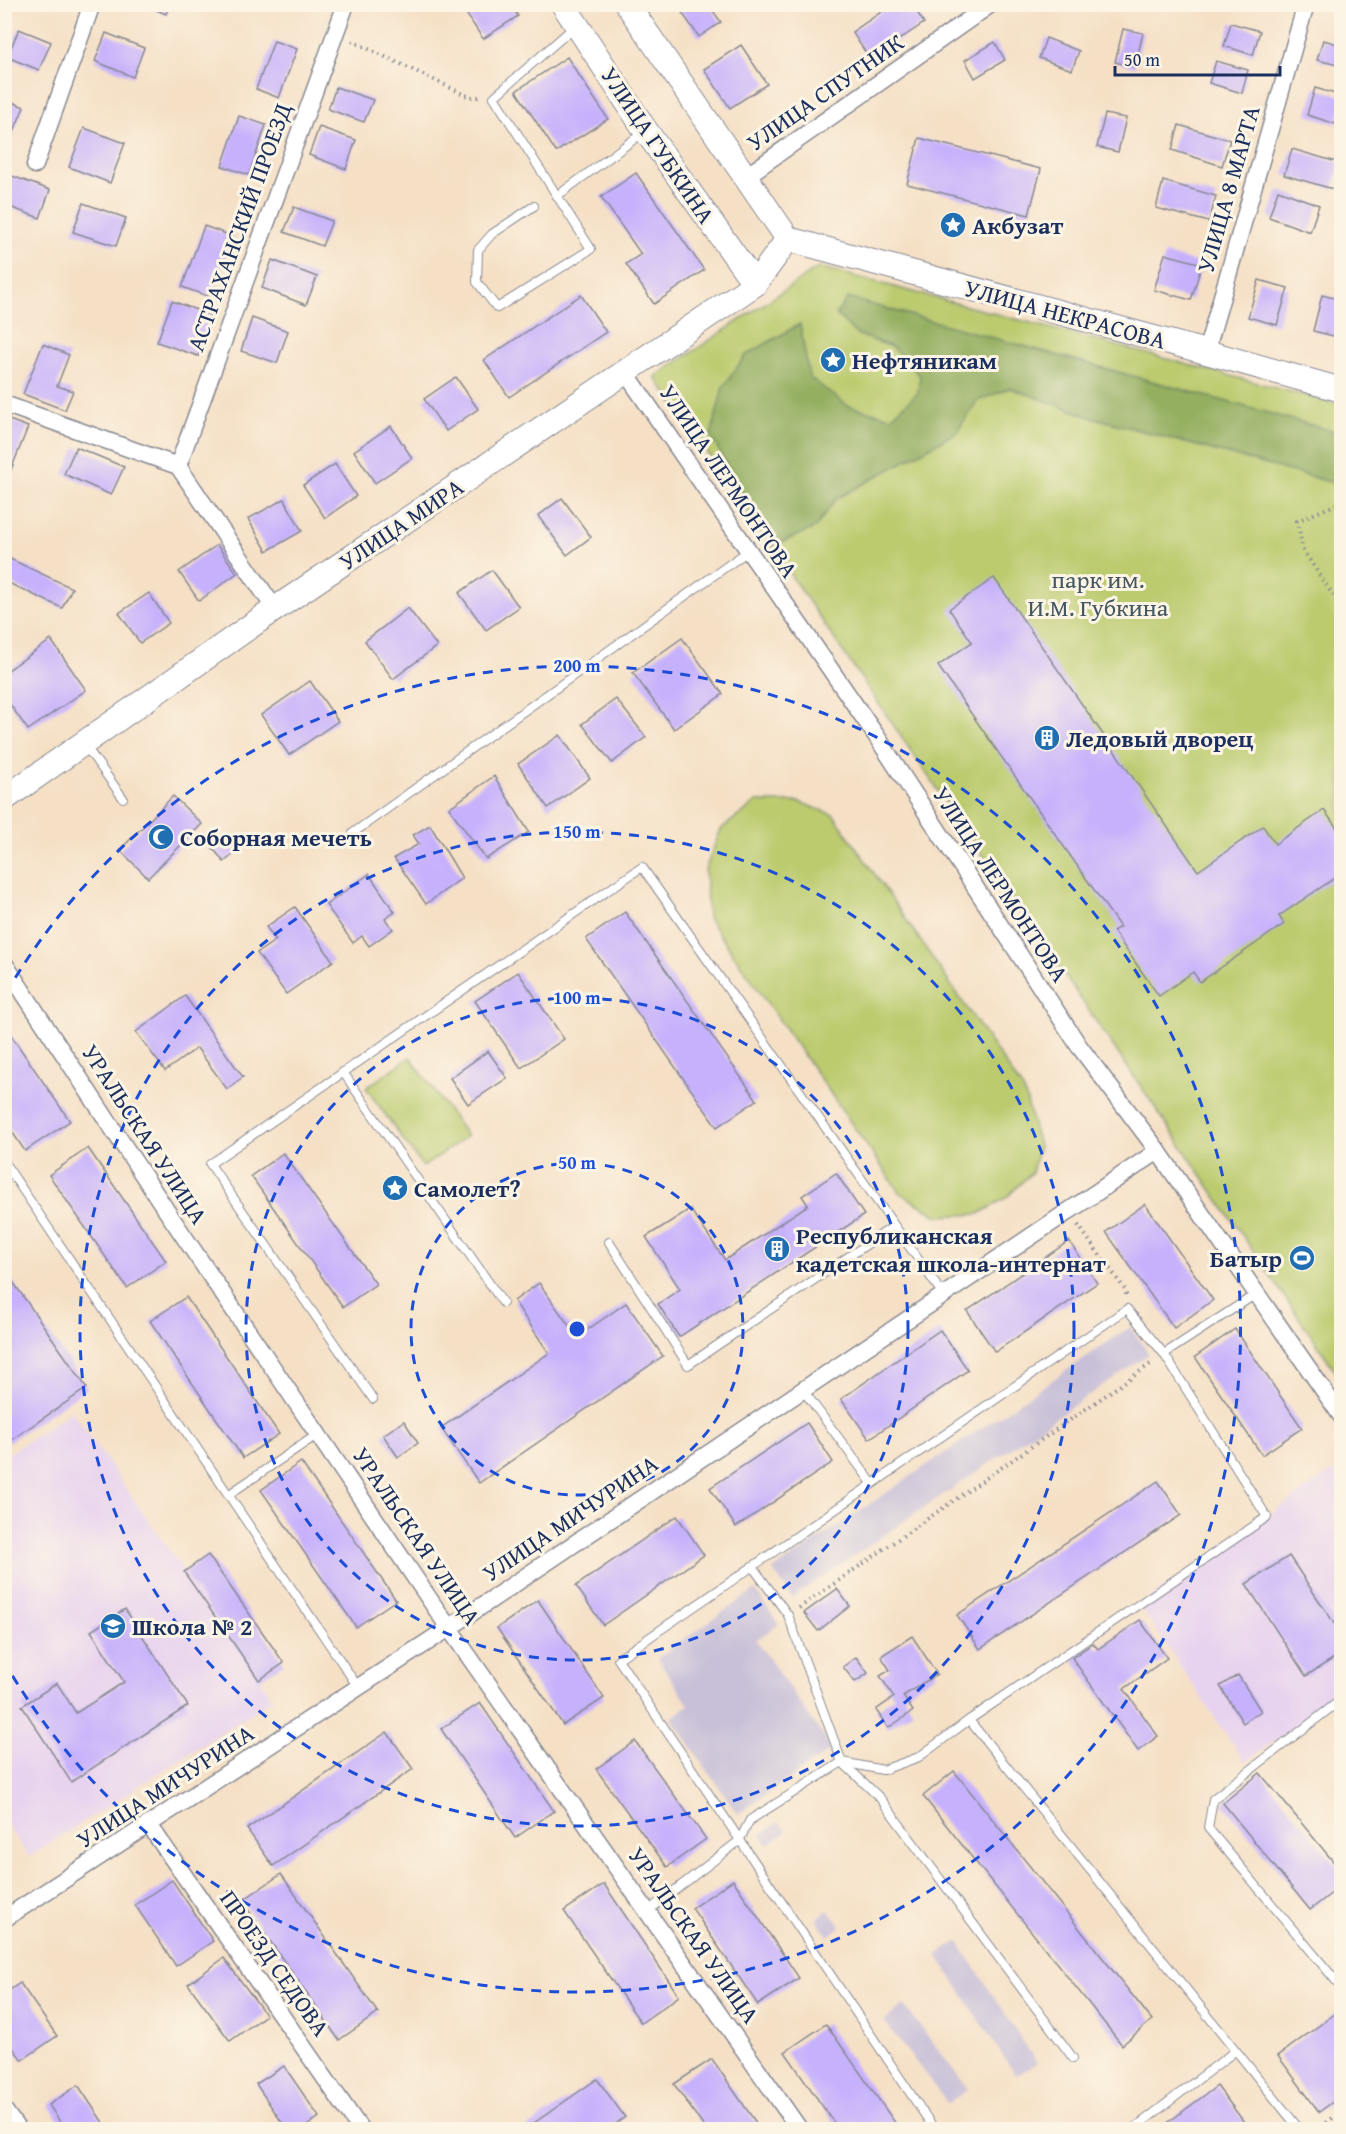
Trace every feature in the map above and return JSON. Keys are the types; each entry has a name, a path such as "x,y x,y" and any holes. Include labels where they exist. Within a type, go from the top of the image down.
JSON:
{"street":[{"path":"35,165 92,4"},
{"name":"АСТРАХАНСКИЙ ПРОЕЗД","path":"178,466 346,4"},
{"name":"УЛИЦА ГУБКИНА","path":"563,4 646,131 755,284"},
{"path":"627,4 788,239"},
{"name":"УЛИЦА СПУТНИК","path":"746,177 992,4"},
{"name":"УЛИЦА 8 МАРТА","path":"1206,352 1306,4"},
{"name":"УЛИЦА НЕКРАСОВА","path":"788,239 1341,390"},
{"name":"УЛИЦА МИРА","path":"4,800 275,609 755,284 788,239"},
{"name":"УЛИЦА ЛЕРМОНТОВА","path":"626,373 875,734 1079,1046 1158,1151 1341,1417"},
{"path":"4,404 178,466 275,609"},
{"name":"УРАЛЬСКАЯ УЛИЦА","path":"4,963 166,1210 449,1628 800,2130"},
{"name":"УЛИЦА МИЧУРИНА","path":"4,1919 449,1628 1158,1151"},
{"name":"ПРОЕЗД СЕДОВА","path":"149,1825 361,2130"},
{"path":"4,2110 18,2130"}],"lane":[{"path":"534,206 492,234 478,250 477,282 497,308 591,249 494,97 577,24"},
{"path":"557,195 646,131"},
{"path":"353,833 748,551"},
{"path":"84,743 123,798"},
{"path":"373,1399 210,1164 642,867 944,1296"},
{"path":"344,1072 503,1303"},
{"path":"4,1161 358,1688"},
{"path":"609,1242 688,1365 894,1226"},
{"path":"1164,1354 1256,1294"},
{"path":"648,1911 739,1841 750,1820 842,1762 883,1770 919,1757 969,1720 1267,1517 1164,1354 1127,1309 618,1659 739,1841 934,2130"},
{"path":"803,1390 872,1483"},
{"path":"228,1494 318,1434"},
{"path":"752,1566 788,1615 842,1762 880,1798 1073,2058"},
{"path":"1341,1699 1213,1799 1208,1828 1341,1988"},
{"path":"969,1720 1300,2130"},
{"path":"1132,2130 1235,2050"}],"path":[{"path":"335,33 470,97 494,97"},
{"path":"1341,502 1297,520 1303,550 1341,609"},
{"path":"1069,1212 1126,1291 1127,1309"},
{"path":"788,1615 1164,1354"},
{"path":"1317,2130 1341,2111"}],"shaded area":[{"path":"1130,1327 1149,1354 792,1598 773,1570"},
{"name":"Школа № 2","path":"72,1411 273,1699 29,1857 5,1822 4,1457"},
{"path":"1333,1471 1341,1483 1341,1695 1245,1762 1139,1605"},
{"path":"755,1590 779,1624 756,1640 832,1749 738,1814 671,1718 689,1705 657,1658"},
{"path":"779,1822 786,1832 768,1845 761,1835"},
{"path":"828,1910 841,1927 828,1936 816,1919"},
{"path":"958,1941 1037,2063 1016,2076 937,1955"},
{"path":"904,2005 968,2089 948,2104 884,2021"}],"green space":[{"name":"парк им. И.М. Губкина","path":"819,267 1341,405 1341,1379 655,377"},
{"path":"848,298 1341,433 1341,485 1091,417 1010,388 977,401 957,432 836,499 815,528 771,547 711,436 723,387 746,355 800,324 809,377 848,406 891,417 918,393 920,376 892,347 856,334 836,314"},
{"path":"757,802 799,802 834,815 1024,1091 1039,1146 1032,1172 1007,1197 979,1214 938,1216 900,1193 708,918 705,870 721,829"},
{"path":"410,1057 467,1136 423,1167 366,1088"}],"building":[{"path":"142,4 170,4 166,14"},
{"path":"476,4 510,4 518,16 483,39 465,12"},
{"path":"676,4 708,4 721,22 699,37"},
{"path":"893,4 912,4 924,23 870,59 852,32"},
{"path":"1231,23 1260,31 1253,55 1224,46"},
{"path":"19,29 51,42 39,70 7,57"},
{"path":"1123,29 1143,33 1135,67 1115,62"},
{"path":"106,33 144,48 133,77 95,61"},
{"path":"1046,38 1079,51 1072,70 1039,58"},
{"path":"1323,40 1342,45 1342,66 1317,60"},
{"path":"274,41 297,49 279,98 256,89"},
{"path":"995,42 1005,60 975,78 965,60"},
{"path":"741,45 767,84 730,108 704,69"},
{"path":"567,57 608,119 556,152 516,91"},
{"path":"1216,61 1248,70 1242,93 1209,83"},
{"path":"336,87 373,100 364,122 328,109"},
{"path":"1315,88 1342,96 1342,105 1336,124 1307,115"},
{"path":"5,99 24,107 10,141 5,138"},
{"path":"1105,114 1126,118 1118,152 1097,147"},
{"path":"239,116 266,125 249,175 222,166"},
{"path":"1179,125 1230,140 1222,166 1172,150"},
{"path":"319,127 356,140 346,169 309,155"},
{"path":"84,128 125,143 110,183 69,167"},
{"path":"919,138 1041,169 1029,215 907,184"},
{"path":"1292,149 1340,163 1333,189 1284,175"},
{"path":"4,173 50,190 40,218 4,205"},
{"path":"636,173 704,270 654,304 626,264 641,254 601,197"},
{"path":"1163,181 1216,196 1209,222 1156,208"},
{"path":"1278,190 1319,205 1310,232 1269,217"},
{"path":"83,203 126,218 116,246 73,232"},
{"path":"294,207 332,221 322,246 284,232"},
{"path":"204,226 232,236 210,297 182,287"},
{"path":"1165,254 1202,264 1191,300 1154,290"},
{"path":"272,260 317,277 306,305 262,288"},
{"path":"1259,280 1288,288 1277,325 1248,317"},
{"path":"581,295 606,332 509,397 484,360"},
{"path":"1322,295 1342,300 1342,338 1313,331"},
{"path":"172,301 213,316 198,356 157,342"},
{"path":"252,318 288,331 277,363 241,351"},
{"path":"43,344 69,355 57,386 73,391 65,410 23,394"},
{"path":"456,377 478,409 446,431 424,399"},
{"path":"4,418 28,427 9,475 4,473"},
{"path":"391,426 412,458 375,483 354,451"},
{"path":"76,447 124,467 111,495 64,474"},
{"path":"335,464 356,496 325,518 303,485"},
{"path":"562,498 591,537 567,555 538,516"},
{"path":"284,499 302,531 267,551 248,519"},
{"path":"217,545 237,573 199,601 179,572"},
{"path":"4,556 72,588 62,608 4,581"},
{"path":"492,570 519,607 486,630 459,593"},
{"name":"Ледовый дворец","path":"994,578 1198,871 1263,826 1275,844 1324,810 1342,835 1342,873 1279,916 1284,924 1200,982 1193,972 1159,996 1113,931 1120,927 938,666 972,642 949,609"},
{"path":"149,593 169,623 140,643 119,613"},
{"path":"408,608 437,646 393,679 365,641"},
{"path":"682,638 723,694 674,729 633,673"},
{"path":"51,640 86,690 28,730 4,696 4,673"},
{"path":"310,681 338,721 289,755 261,715"},
{"path":"616,699 646,737 612,763 582,724"},
{"path":"560,735 590,778 548,808 518,764"},
{"path":"494,776 529,832 486,859 449,808"},
{"name":"Соборная мечеть","path":"173,796 202,824 148,878 120,850"},
{"path":"430,825 462,878 426,904 394,858 419,844 413,835"},
{"path":"227,835 239,850 224,862 212,847"},
{"path":"369,874 395,912 385,919 393,929 369,946 362,936 353,943 326,905"},
{"path":"295,907 333,961 286,994 257,953 276,940 266,927"},
{"path":"625,912 757,1100 717,1127 586,939"},
{"path":"518,972 564,1039 521,1068 475,1001"},
{"path":"185,996 243,1077 227,1089 197,1048 165,1071 136,1032"},
{"path":"4,1025 70,1121 25,1151 4,1120"},
{"path":"488,1051 507,1078 468,1104 450,1078"},
{"path":"88,1148 166,1261 127,1288 49,1175"},
{"path":"283,1153 376,1284 343,1307 251,1176"},
{"name":"Республиканская кадетская школа-интернат","path":"836,1173 864,1215 679,1337 658,1304 680,1289 646,1237 690,1209 725,1260 808,1205 802,1196"},
{"path":"1145,1204 1213,1300 1174,1328 1106,1232"},
{"path":"1069,1241 1097,1283 995,1352 967,1311"},
{"path":"4,1269 87,1388 4,1445"},
{"path":"539,1283 577,1337 626,1303 663,1356 479,1483 441,1428 549,1353 514,1301"},
{"path":"186,1297 279,1434 243,1458 150,1321"},
{"path":"1235,1329 1302,1428 1262,1455 1195,1357"},
{"path":"940,1330 968,1370 869,1439 841,1399"},
{"path":"404,1421 418,1443 398,1457 383,1435"},
{"path":"807,1423 833,1462 736,1527 710,1488"},
{"path":"301,1462 396,1600 356,1627 261,1490"},
{"path":"1158,1481 1181,1515 980,1649 957,1615"},
{"path":"677,1516 704,1555 603,1625 576,1586"},
{"path":"208,1555 284,1663 259,1680 184,1572"},
{"path":"1289,1556 1342,1635 1342,1653 1306,1676 1246,1584"},
{"path":"837,1589 850,1606 818,1631 804,1613"},
{"path":"538,1600 604,1698 563,1725 497,1628"},
{"path":"125,1609 188,1706 71,1782 22,1706 57,1683 76,1713 124,1682 91,1631"},
{"path":"1140,1620 1167,1658 1124,1689 1158,1736 1138,1751 1072,1658 1093,1643 1098,1649"},
{"path":"912,1636 937,1674 903,1696 913,1711 888,1728 876,1710 894,1697 880,1676 890,1670 881,1656"},
{"path":"856,1657 868,1673 855,1682 843,1667"},
{"path":"1238,1675 1261,1711 1243,1723 1220,1686"},
{"path":"480,1703 554,1811 515,1838 441,1729"},
{"path":"387,1732 413,1769 273,1866 247,1829"},
{"path":"635,1741 706,1839 667,1867 596,1769"},
{"path":"954,1771 1152,2020 1122,2045 923,1796"},
{"path":"1260,1773 1342,1872 1342,1885 1310,1910 1223,1803"},
{"path":"281,1874 378,2013 339,2040 242,1901"},
{"path":"172,1880 213,1941 176,1966 135,1905"},
{"path":"733,1880 799,1978 758,2005 692,1908"},
{"path":"604,1884 679,1996 641,2023 564,1911"},
{"path":"224,1958 266,2015 230,2041 188,1984"},
{"path":"20,1983 57,2036 22,2060 4,2036 4,1994"},
{"path":"1336,2013 1342,2020 1342,2095 1319,2112 1278,2056"},
{"path":"826,2024 896,2124 888,2130 839,2130 785,2052"},
{"path":"712,2059 761,2130 706,2130 674,2084"},
{"path":"284,2066 319,2117 301,2130 287,2130 256,2084"},
{"path":"597,2079 625,2117 607,2130 524,2130"},
{"path":"78,2085 108,2130 65,2130 49,2105"},
{"path":"1217,2086 1250,2130 1158,2130"}],"place":[{"name":"Акбузат","path":"953,225"},
{"name":"Нефтяникам","path":"833,360"},
{"name":"Ледовый дворец","path":"1047,738"},
{"name":"Соборная мечеть","path":"161,837"},
{"name":"Самолет?","path":"395,1188"},
{"name":"Республиканская кадетская школа-интернат","path":"777,1249"},
{"name":"Батыр","path":"1302,1258"},
{"name":"Школа № 2","path":"113,1626"}]}
